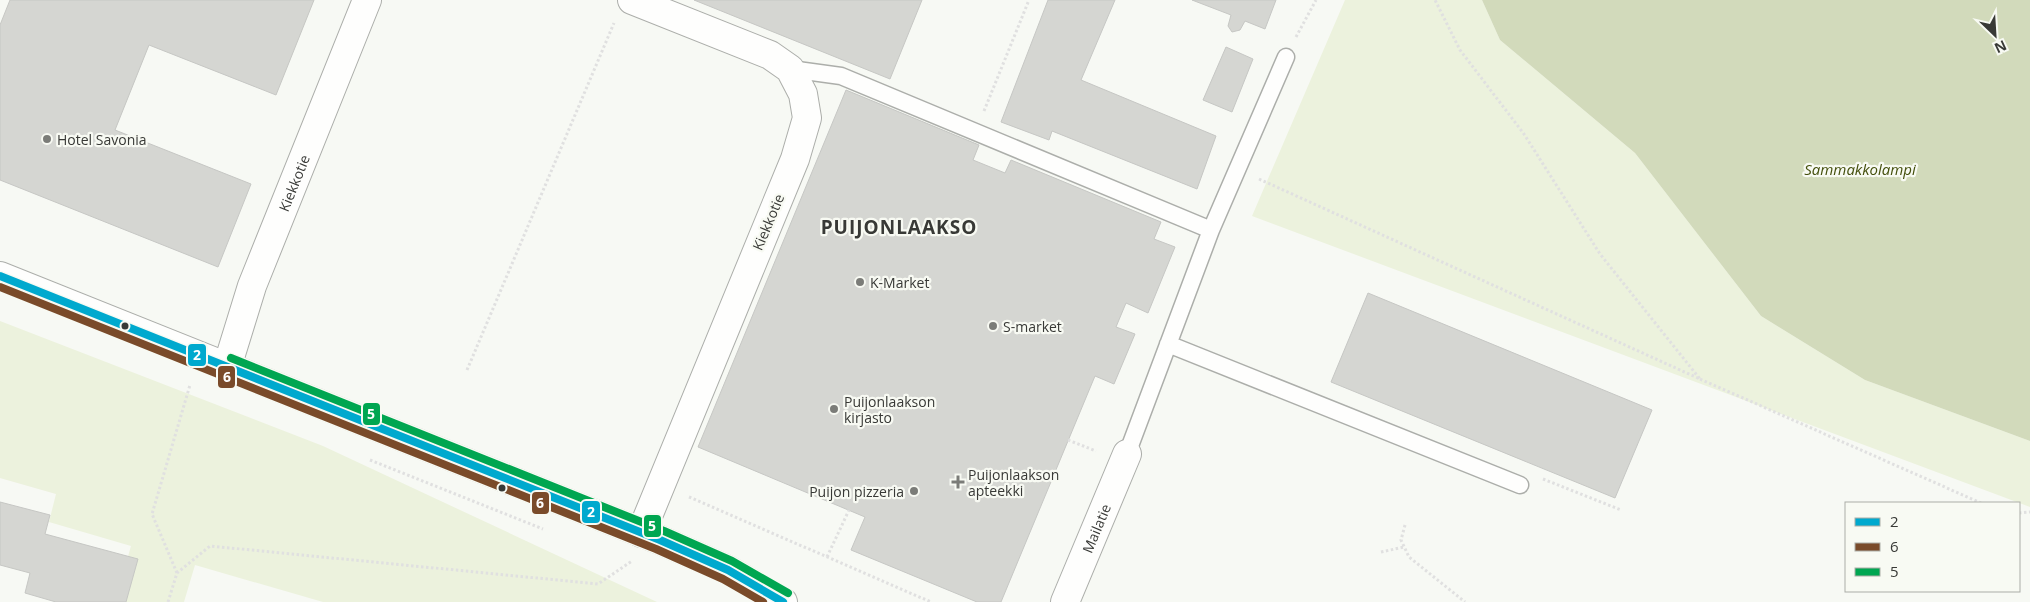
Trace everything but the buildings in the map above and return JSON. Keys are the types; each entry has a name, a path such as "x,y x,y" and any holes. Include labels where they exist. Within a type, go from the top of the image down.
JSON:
{"street":[{"name":"Kiekkotie","path":"227,367 252,286 367,0"},
{"name":"Kiekkotie","path":"632,0 770,55 790,69 803,94 806,118 795,159 641,533"},
{"path":"0,276 641,533 728,570 783,602"},
{"name":"Mailatie","path":"1065,602 1127,454"}],"lane":[{"path":"1127,454 1211,230 1286,57"},
{"path":"790,69 842,76 1211,230"},
{"path":"1168,344 1520,485"}],"path":[{"path":"976,132 1029,0"},
{"path":"1286,57 1316,0"},
{"path":"1435,0 1460,50 1524,134 1600,254 1700,379"},
{"path":"467,370 607,39"},
{"path":"1238,169 1700,379 1979,502"},
{"path":"177,573 152,514 190,385"},
{"path":"1068,440 1098,452"},
{"path":"680,493 929,601"},
{"path":"827,557 849,510"},
{"path":"1405,524 1401,540 1409,556 1465,602"},
{"path":"168,602 177,573 210,546 598,584 632,561"},
{"path":"1381,552 1404,547"}],"shaded area":[{"path":"1345,0 1482,0 1500,40 1635,153 1761,316 1865,380 2030,441 2030,507 2020,502 1252,216"},
{"path":"0,321 323,446 657,602 323,602 195,565 184,602 115,602 131,546 49,522 56,494 0,478"}],"water":[{"name":"Sammakkolampi","path":"1482,0 2030,0 2030,441 1865,380 1761,316 1635,153 1500,40"}],"transit line":[{"name":"2","path":"0,276 660,540 728,570 783,602"},
{"name":"6","path":"0,287 656,549 723,579 763,602"},
{"name":"5","path":"231,358 664,531 732,561 788,593"}],"place":[{"name":"Hotel Savonia","path":"47,139"},
{"name":"K-Market","path":"860,282"},
{"name":"S-market","path":"993,326"},
{"name":"Puijonlaakson kirjasto","path":"834,409"},
{"name":"Puijonlaakson apteekki","path":"958,482"},
{"name":"Puijon pizzeria","path":"914,491"}],"district":[{"name":"PUIJONLAAKSO","path":"899,227"}]}
